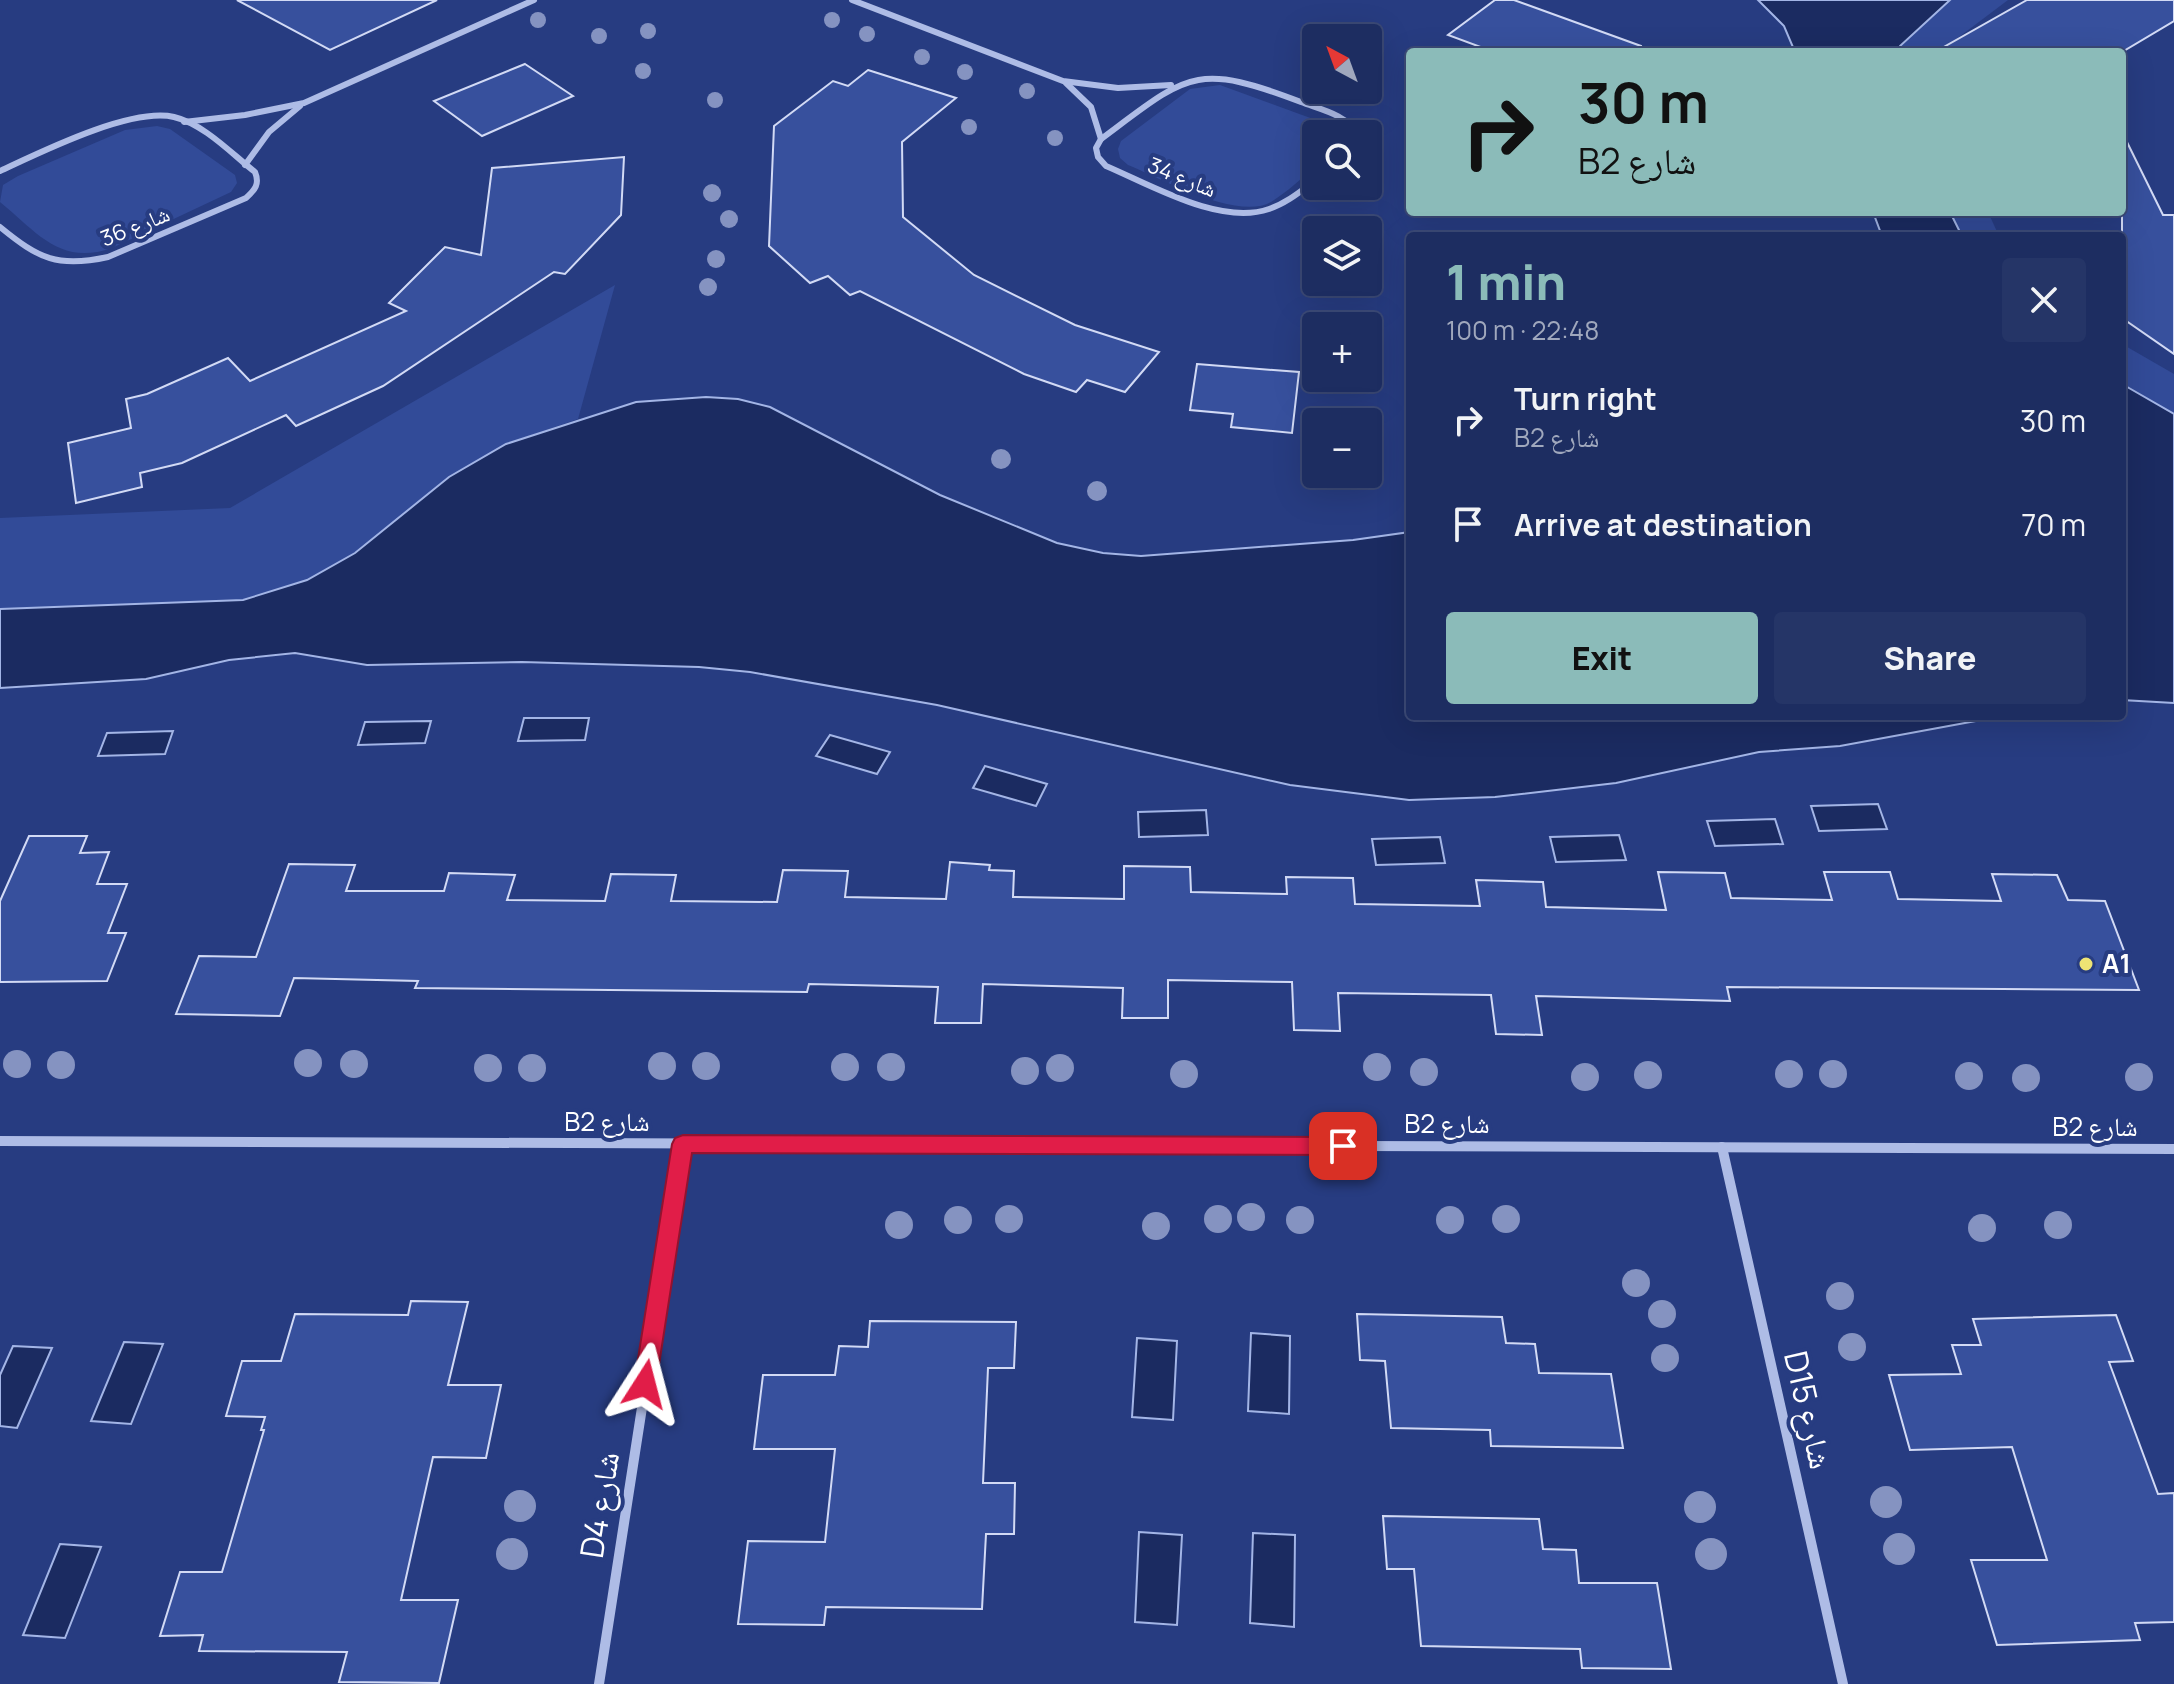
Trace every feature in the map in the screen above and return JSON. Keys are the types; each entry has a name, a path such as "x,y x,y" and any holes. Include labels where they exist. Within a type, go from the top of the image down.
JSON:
{"street":[{"path":"184,122 245,115 304,103 534,0"},
{"name":"شارع 34","path":"852,0 1063,81 1118,88 1174,85 1201,77 1232,80 1346,120"},
{"name":"شارع 34","path":"1063,81 1080,93 1092,107 1100,123 1101,139"},
{"name":"شارع 34","path":"1174,85 1101,139 1096,148 1098,157 1106,166 1225,213 1254,214 1271,210 1302,189"},
{"path":"0,171 131,119 157,115 184,122 245,165 269,132 304,103"},
{"name":"شارع 36","path":"0,227 37,257 50,263 88,262 108,257 246,198 255,190 258,180 255,172 245,165"},
{"name":"B2 شارع","path":"0,1141 2174,1149"},
{"name":"D4 شارع","path":"599,1684 683,1144"},
{"name":"D15 شارع","path":"1722,1147 1843,1684"}],"shaded area":[{"path":"1758,0 1950,0 1899,48 1793,48 1784,26"},
{"path":"1950,0 2008,0 1944,48 1900,46"},
{"path":"1220,85 1316,120 1302,120 1302,178 1271,202 1240,206 1179,188 1128,165 1120,158 1118,149 1121,141 1190,89"},
{"path":"157,126 170,129 235,175 237,183 231,192 112,248 78,253 64,250 38,235 0,202 3,185 18,176 125,130"},
{"path":"1874,216 1952,216 1960,232 1880,232"},
{"path":"1952,216 1990,216 1997,232 1960,232"},
{"path":"615,285 578,419 506,444 449,477 355,553 307,580 243,600 0,609 0,518 230,508"},
{"path":"2126,346 2174,374 2174,414 2126,386"},
{"path":"2126,386 2174,414 2174,703 2126,700"},
{"path":"706,397 738,399 770,407 940,495 1057,543 1103,553 1141,556 1353,540 1406,533 1406,720 1981,720 1840,746 1759,752 1616,783 1495,797 1409,800 1290,785 937,705 750,672 699,667 522,662 367,665 295,653 229,660 146,679 0,688 0,609 243,600 307,580 355,553 449,477 506,444 636,402"},
{"path":"524,718 589,718 585,740 518,741"},
{"path":"431,721 425,743 358,745 365,722"},
{"path":"173,731 165,754 98,756 107,733"},
{"path":"830,735 890,752 877,774 816,756"},
{"path":"985,766 1047,784 1036,806 973,788"},
{"path":"1878,804 1887,829 1819,831 1811,806"},
{"path":"1206,810 1208,835 1139,837 1138,812"},
{"path":"1775,819 1783,844 1715,846 1707,821"},
{"path":"1619,835 1626,860 1556,862 1550,837"},
{"path":"1440,837 1445,863 1376,865 1372,839"},
{"path":"1251,1333 1290,1336 1289,1414 1248,1411"},
{"path":"1137,1338 1177,1341 1173,1420 1132,1417"},
{"path":"124,1342 163,1344 131,1424 91,1421"},
{"path":"13,1346 52,1348 17,1428 0,1426 0,1375"},
{"path":"1139,1532 1182,1535 1177,1625 1135,1622"},
{"path":"1253,1533 1295,1535 1294,1627 1250,1623"},
{"path":"60,1544 101,1547 65,1638 23,1635"}],"building":[{"path":"237,0 437,0 330,50"},
{"path":"1495,0 1514,0 1641,46 1483,48 1448,35"},
{"path":"2027,0 2174,0 2174,21 2126,50 1942,48"},
{"path":"525,64 573,96 482,136 434,101"},
{"path":"868,70 956,98 902,142 903,217 974,275 1075,325 1159,352 1125,392 1087,380 1076,392 1024,374 860,291 850,295 828,276 810,283 769,246 774,126 833,81 848,86"},
{"path":"2126,140 2163,215 2174,215 2174,354 2126,321 2126,232 2122,232 2122,216 2126,216"},
{"path":"624,157 621,215 565,274 554,272 383,386 296,426 286,415 182,463 140,473 142,487 76,503 68,443 131,428 126,399 147,394 228,358 250,381 406,311 389,303 445,247 481,255 492,168"},
{"path":"1197,364 1299,372 1292,433 1231,427 1233,414 1190,410"},
{"path":"29,836 87,836 80,853 109,852 97,884 127,884 108,933 126,933 107,981 0,982 0,901"},
{"path":"950,862 990,865 989,870 1014,871 1013,897 1124,899 1124,866 1190,867 1191,892 1287,894 1286,877 1353,878 1355,904 1480,906 1476,880 1543,882 1546,907 1666,910 1658,872 1725,873 1731,898 1832,900 1824,872 1890,872 1898,899 2001,901 1992,874 2057,875 2068,900 2105,901 2139,990 1727,987 1730,1001 1536,996 1542,1035 1496,1034 1491,995 1338,993 1340,1031 1294,1030 1292,982 1168,980 1168,1018 1122,1018 1123,988 983,984 981,1023 935,1023 938,987 809,984 807,992 415,988 418,981 294,978 280,1016 176,1014 199,956 256,957 289,864 355,865 346,891 444,891 449,873 515,875 507,900 605,901 611,874 676,875 671,901 777,902 783,870 848,871 845,897 946,899"},
{"path":"411,1301 468,1302 448,1385 501,1385 486,1458 433,1457 401,1600 458,1600 439,1683 339,1682 347,1652 199,1651 203,1635 160,1636 180,1572 222,1572 264,1430 261,1430 265,1417 226,1416 242,1361 281,1361 295,1314 408,1315"},
{"path":"1357,1314 1502,1317 1506,1343 1535,1344 1539,1373 1611,1374 1623,1448 1491,1446 1490,1430 1391,1428 1385,1361 1360,1360"},
{"path":"2116,1315 2133,1361 2109,1362 2158,1494 2174,1493 2174,1622 2135,1623 2140,1640 1997,1645 1971,1560 2047,1560 2012,1447 1910,1450 1889,1375 1961,1374 1952,1345 1981,1345 1973,1319"},
{"path":"870,1321 1016,1322 1014,1368 988,1368 983,1483 1015,1483 1014,1534 986,1534 982,1609 826,1607 824,1625 738,1624 748,1541 825,1542 835,1449 754,1449 763,1375 835,1375 839,1346 868,1347"},
{"path":"1383,1516 1539,1519 1543,1549 1576,1550 1579,1583 1657,1583 1671,1669 1582,1668 1580,1649 1421,1646 1414,1569 1387,1569"}],"place":[{"name":"A1","path":"2086,964"}],"route":[{"path":"645,1384 683,1144 1343,1146"}]}
